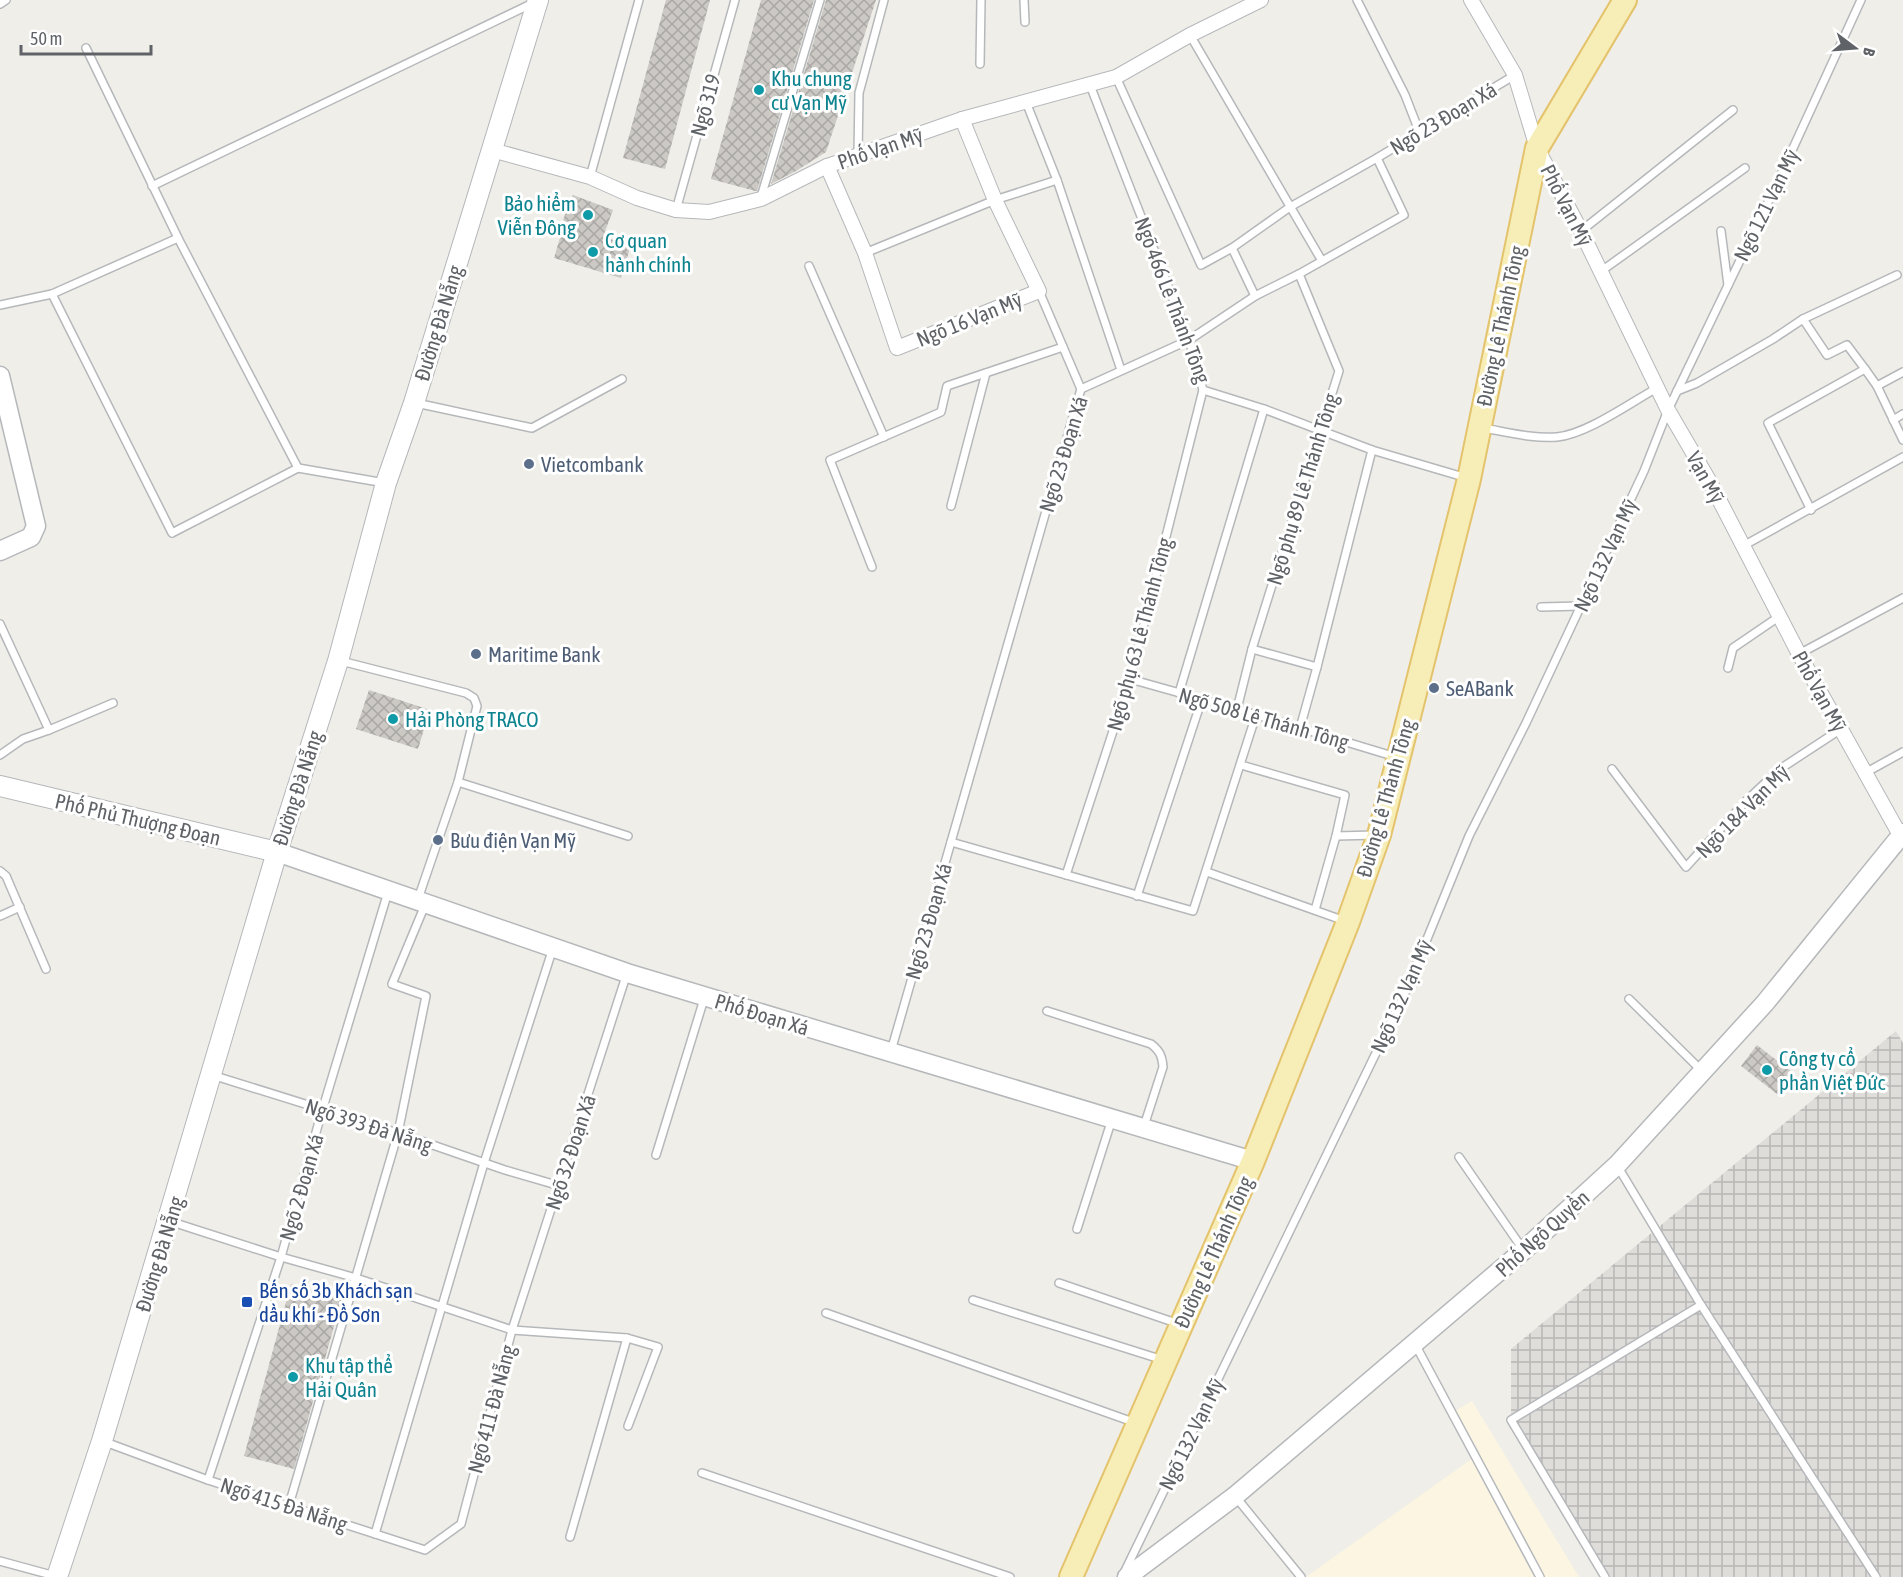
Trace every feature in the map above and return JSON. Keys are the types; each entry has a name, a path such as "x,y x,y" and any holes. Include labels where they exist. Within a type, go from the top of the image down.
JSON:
{"main road":[{"name":"Đường Đà Nẵng","path":"57,1577 102,1441 277,852 338,661 386,483 414,402 538,0"},
{"name":"Đường Lê Thánh Tông","path":"1071,1577 1253,1161 1348,922 1379,835 1469,479 1537,148 1625,0"},
{"name":"Phố Phủ Thượng Đoạn","path":"0,786 277,852"}],"street":[{"name":"Phố Vạn Mỹ","path":"492,150 590,177 637,198 676,210 709,212 761,199 827,166 962,119 1090,86 1116,77 1190,35 1261,0"},
{"name":"Phố Vạn Mỹ","path":"1470,0 1515,75 1537,148 1581,231 1668,410"},
{"name":"Ngõ 16 Vạn Mỹ","path":"827,166 865,253 897,348 1039,291 995,200 962,119"},
{"path":"0,376 36,526 30,537 0,551"},
{"name":"Vạn Mỹ","path":"1668,410 1710,482 1742,546"},
{"name":"Phố Vạn Mỹ","path":"1742,546 1799,654 1901,834"},
{"name":"Phố Ngô Quyền","path":"1124,1577 1235,1496 1524,1250 1617,1165 1765,1002 1860,888 1901,834"},
{"name":"Phố Đoạn Xá","path":"277,852 627,974 1253,1161"}],"lane":[{"path":"0,4 6,0"},
{"path":"152,186 538,0"},
{"path":"590,177 639,0"},
{"name":"Ngõ 319","path":"676,210 735,0"},
{"path":"761,199 820,0"},
{"path":"858,154 859,93 884,0"},
{"path":"980,64 981,0"},
{"path":"1024,0 1025,21"},
{"path":"1357,0 1404,95 1419,131"},
{"name":"Ngõ 121 Vạn Mỹ","path":"1668,410 1772,194 1861,0"},
{"path":"1190,35 1322,261"},
{"path":"86,48 178,238 298,468"},
{"name":"Ngõ 23 Đoạn Xá","path":"890,1053 1081,389 1189,340 1255,296 1404,215 1377,158 1515,75"},
{"path":"1116,77 1201,265 1232,248 1290,207 1377,158"},
{"name":"Ngõ 466 Lê Thánh Tông","path":"1090,86 1189,340 1203,390 1264,409 1372,450 1469,479"},
{"path":"1026,102 1058,180 1121,370"},
{"path":"1581,231 1733,110"},
{"path":"1600,272 1745,168"},
{"path":"865,253 995,200 1058,180"},
{"path":"1721,231 1728,285"},
{"path":"0,305 52,294 178,238"},
{"path":"1232,248 1255,296"},
{"path":"809,266 884,437"},
{"name":"Ngõ phụ 89 Lê Thánh Tông","path":"1237,709 1252,649 1339,371 1299,274"},
{"path":"1677,392 1773,339 1803,319 1897,275"},
{"path":"1039,291 1081,389"},
{"path":"52,294 172,533 298,468 386,483"},
{"path":"1803,319 1827,355 1847,345 1877,386 1903,440"},
{"path":"872,567 830,460 941,412 947,386 1063,347"},
{"path":"1811,510 1768,423 1865,369"},
{"path":"1877,386 1903,372"},
{"path":"951,506 986,373"},
{"path":"414,402 531,428 622,379"},
{"path":"1480,427 1542,437 1574,434 1657,388"},
{"name":"Ngõ phụ 63 Lê Thánh Tông","path":"1066,875 1130,679 1203,390"},
{"path":"1179,693 1264,409"},
{"name":"Ngõ 132 Vạn Mỹ","path":"1124,1577 1405,993 1469,837 1526,723 1644,471 1668,410"},
{"path":"1893,420 1903,414"},
{"path":"1300,728 1372,450"},
{"path":"1742,546 1811,510 1903,457"},
{"path":"1799,654 1903,598"},
{"path":"1541,607 1581,606"},
{"path":"1728,668 1733,648 1780,616"},
{"path":"0,624 49,730"},
{"path":"1252,649 1317,667"},
{"path":"289,1505 398,1133 426,996 392,984 421,903 458,782 477,706 474,698 465,693 338,661"},
{"name":"Ngõ 508 Lê Thánh Tông","path":"1130,679 1256,714 1398,758"},
{"path":"1137,896 1202,699"},
{"path":"0,755 23,739 113,703"},
{"path":"951,842 1193,912 1256,714"},
{"name":"Ngõ 184 Vạn Mỹ","path":"1612,769 1686,867 1745,802 1780,769 1841,729"},
{"path":"1865,773 1903,752"},
{"path":"1240,765 1345,795 1315,910"},
{"path":"458,782 628,836"},
{"path":"1336,836 1379,835"},
{"path":"0,871 6,876 46,969"},
{"path":"1207,872 1348,922"},
{"name":"Ngõ 2 Đoạn Xá","path":"208,1480 281,1257 388,891"},
{"path":"0,916 20,907"},
{"path":"375,1534 484,1163 553,948"},
{"name":"Ngõ 32 Đoạn Xá","path":"512,1330 627,974"},
{"path":"656,1155 705,996"},
{"path":"1629,999 1703,1072"},
{"path":"1047,1011 1151,1044 1158,1050 1162,1057 1163,1067 1143,1129"},
{"name":"Ngõ 393 Đà Nẵng","path":"212,1075 560,1186"},
{"path":"1077,1229 1112,1119"},
{"path":"1459,1157 1524,1250"},
{"path":"1617,1165 1701,1305 1876,1577"},
{"name":"Ngõ 411 Đà Nẵng","path":"169,1221 356,1278 512,1330 461,1524"},
{"path":"1059,1283 1181,1324"},
{"path":"973,1300 1166,1361"},
{"path":"1605,1577 1511,1420 1701,1305"},
{"path":"826,1313 1138,1424"},
{"path":"512,1330 627,1338 658,1347 628,1426"},
{"path":"570,1537 627,1338"},
{"path":"1415,1344 1540,1577"},
{"name":"Ngõ 415 Đà Nẵng","path":"102,1441 208,1480 425,1550 461,1524"},
{"path":"702,1473 1010,1577"},
{"path":"1235,1496 1301,1577"},
{"path":"0,1561 57,1577"}],"shaded area":[{"path":"1896,1031 1903,1043 1903,1577 1605,1577 1511,1420 1511,1349"},
{"path":"1472,1401 1579,1577 1306,1577 1480,1453 1455,1411"}],"building":[{"path":"666,0 710,0 665,169 623,158"},
{"name":"Khu chung cư Vạn Mỹ","path":"761,0 814,0 757,191 755,191 711,179"},
{"name":"Khu chung cư Vạn Mỹ","path":"826,0 876,0 826,152 771,184"},
{"name":"Cơ quan hành chính","path":"573,195 613,210 603,237 631,245 621,278 554,258 565,221 563,220"},
{"name":"Hải Phòng TRACO","path":"369,690 430,710 418,749 356,729"},
{"name":"Công ty cổ phần Việt Đức","path":"1757,1045 1793,1073 1777,1094 1741,1066"},
{"name":"Khu tập thể Hải Quân","path":"291,1284 342,1298 294,1469 244,1456"}],"place":[{"name":"Khu chung cư Vạn Mỹ","path":"759,90"},
{"name":"Bảo hiểm Viễn Đông","path":"588,215"},
{"name":"Cơ quan hành chính","path":"593,252"},
{"name":"Vietcombank","path":"529,464"},
{"name":"Maritime Bank","path":"476,654"},
{"name":"SeABank","path":"1434,688"},
{"name":"Hải Phòng TRACO","path":"393,719"},
{"name":"Bưu điện Vạn Mỹ","path":"438,840"},
{"name":"Công ty cổ phần Việt Đức","path":"1767,1070"},
{"name":"Bến số 3b Khách sạn dầu khí - Đồ Sơn","path":"247,1302"},
{"name":"Khu tập thể Hải Quân","path":"293,1377"}]}
